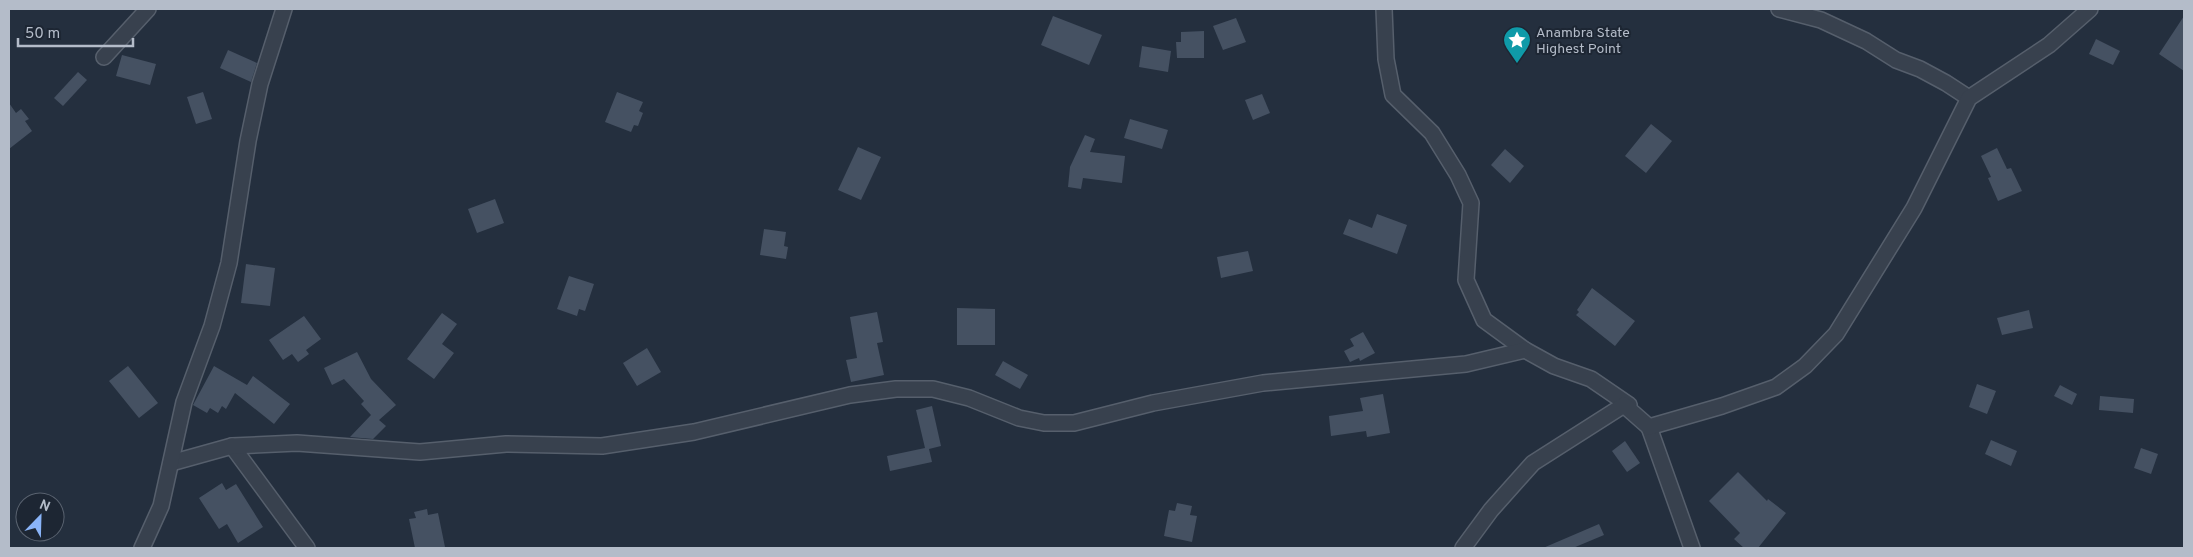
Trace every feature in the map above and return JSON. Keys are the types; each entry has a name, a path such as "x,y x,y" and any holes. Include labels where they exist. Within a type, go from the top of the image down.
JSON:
{"street":[{"path":"104,57 148,9"},
{"path":"142,548 160,506 184,402 212,326 229,264 250,131 260,84 284,9"},
{"path":"1384,9 1386,59 1393,95 1432,133 1458,175 1471,204 1466,280 1484,320 1525,350 1554,366 1591,380 1629,405 1624,405 1533,463 1491,510 1463,548"},
{"path":"1779,9 1821,20 1866,42 1896,60 1920,69 1969,98"},
{"path":"1649,427 1722,406 1776,387 1805,366 1836,334 1914,208 1969,98 2049,45 2090,9"},
{"path":"171,463 232,446 297,443 420,452 506,444 602,446 694,432 850,395 896,389 933,389 977,400 1019,418 1044,423 1074,423 1152,403 1263,383 1466,364 1525,350"},
{"path":"1624,405 1649,427 1692,548"},
{"path":"232,446 307,548"}],"building":[{"path":"1053,16 1102,35 1089,65 1041,45"},
{"path":"2184,16 2184,71 2159,54"},
{"path":"1236,18 1246,42 1223,50 1213,26"},
{"path":"1204,31 1204,58 1177,58 1176,42 1181,42 1181,32"},
{"path":"2096,39 2120,51 2113,65 2089,54"},
{"path":"1142,46 1171,51 1168,72 1139,67"},
{"path":"228,50 257,63 251,82 220,68"},
{"path":"122,55 156,64 150,85 116,76"},
{"path":"78,72 87,80 63,106 54,98"},
{"path":"203,92 212,119 196,124 187,97"},
{"path":"617,92 643,102 639,111 643,113 638,126 634,125 631,132 605,122"},
{"path":"1262,94 1270,113 1253,120 1245,100"},
{"path":"9,103 16,113 21,109 29,119 25,121 32,131 9,149"},
{"path":"1130,119 1168,130 1162,149 1124,138"},
{"path":"1651,124 1672,141 1646,173 1625,156"},
{"path":"1085,135 1095,139 1090,152 1125,156 1122,183 1083,178 1081,189 1068,187 1070,167"},
{"path":"858,147 881,157 861,200 838,190"},
{"path":"1997,148 2007,169 2011,168 2022,191 1998,201 1988,178 1991,177 1981,156"},
{"path":"1505,149 1524,166 1510,183 1491,165"},
{"path":"495,199 504,223 477,233 468,209"},
{"path":"1377,214 1407,225 1397,254 1343,234 1349,219 1372,228"},
{"path":"764,229 786,232 784,246 788,247 786,259 760,255"},
{"path":"1248,251 1253,271 1221,278 1217,257"},
{"path":"246,264 275,268 270,306 241,303"},
{"path":"569,276 594,284 585,311 579,309 577,316 557,309"},
{"path":"1592,288 1635,321 1615,346 1576,315 1579,312 1577,310"},
{"path":"957,308 995,309 995,345 957,345"},
{"path":"2029,310 2033,328 2002,335 1997,318"},
{"path":"877,312 883,342 877,343 884,375 851,382 846,360 857,358 850,317"},
{"path":"442,313 457,324 442,344 454,353 434,379 407,359"},
{"path":"304,316 321,339 306,350 309,354 298,362 292,354 283,360 269,340"},
{"path":"1363,332 1375,353 1360,361 1359,358 1350,362 1344,351 1354,346 1350,339"},
{"path":"647,348 661,372 637,386 623,363"},
{"path":"357,352 371,379 396,405 379,420 386,426 373,439 350,437 371,415 361,404 364,401 344,379 332,385 324,368"},
{"path":"1003,361 1028,375 1020,389 995,375"},
{"path":"128,366 158,403 139,418 109,381"},
{"path":"214,366 247,385 253,376 290,404 274,424 235,393 226,409 222,406 218,413 210,408 207,413 193,405"},
{"path":"1977,384 1996,391 1987,414 1969,407"},
{"path":"2060,385 2077,394 2072,405 2054,396"},
{"path":"1383,394 1390,433 1367,437 1366,431 1331,436 1329,416 1363,411 1360,398"},
{"path":"2100,396 2134,399 2133,413 2099,410"},
{"path":"932,406 941,446 929,449 932,462 890,471 887,456 925,448 916,410"},
{"path":"1991,440 2017,451 2011,466 1985,454"},
{"path":"1625,441 1640,463 1627,472 1612,451"},
{"path":"2141,448 2158,454 2151,474 2134,468"},
{"path":"1738,472 1767,501 1768,499 1786,513 1758,548 1744,548 1734,539 1740,533 1709,501"},
{"path":"222,483 226,490 236,484 263,527 238,543 227,524 219,529 199,498"},
{"path":"1177,503 1192,506 1190,515 1197,516 1192,542 1164,536 1169,510 1175,511"},
{"path":"427,509 428,515 438,513 445,547 415,548 409,519 416,518 414,512"},
{"path":"1599,524 1604,535 1573,548 1543,548"}],"place":[{"name":"Anambra State Highest Point","path":"1517,64"}]}
